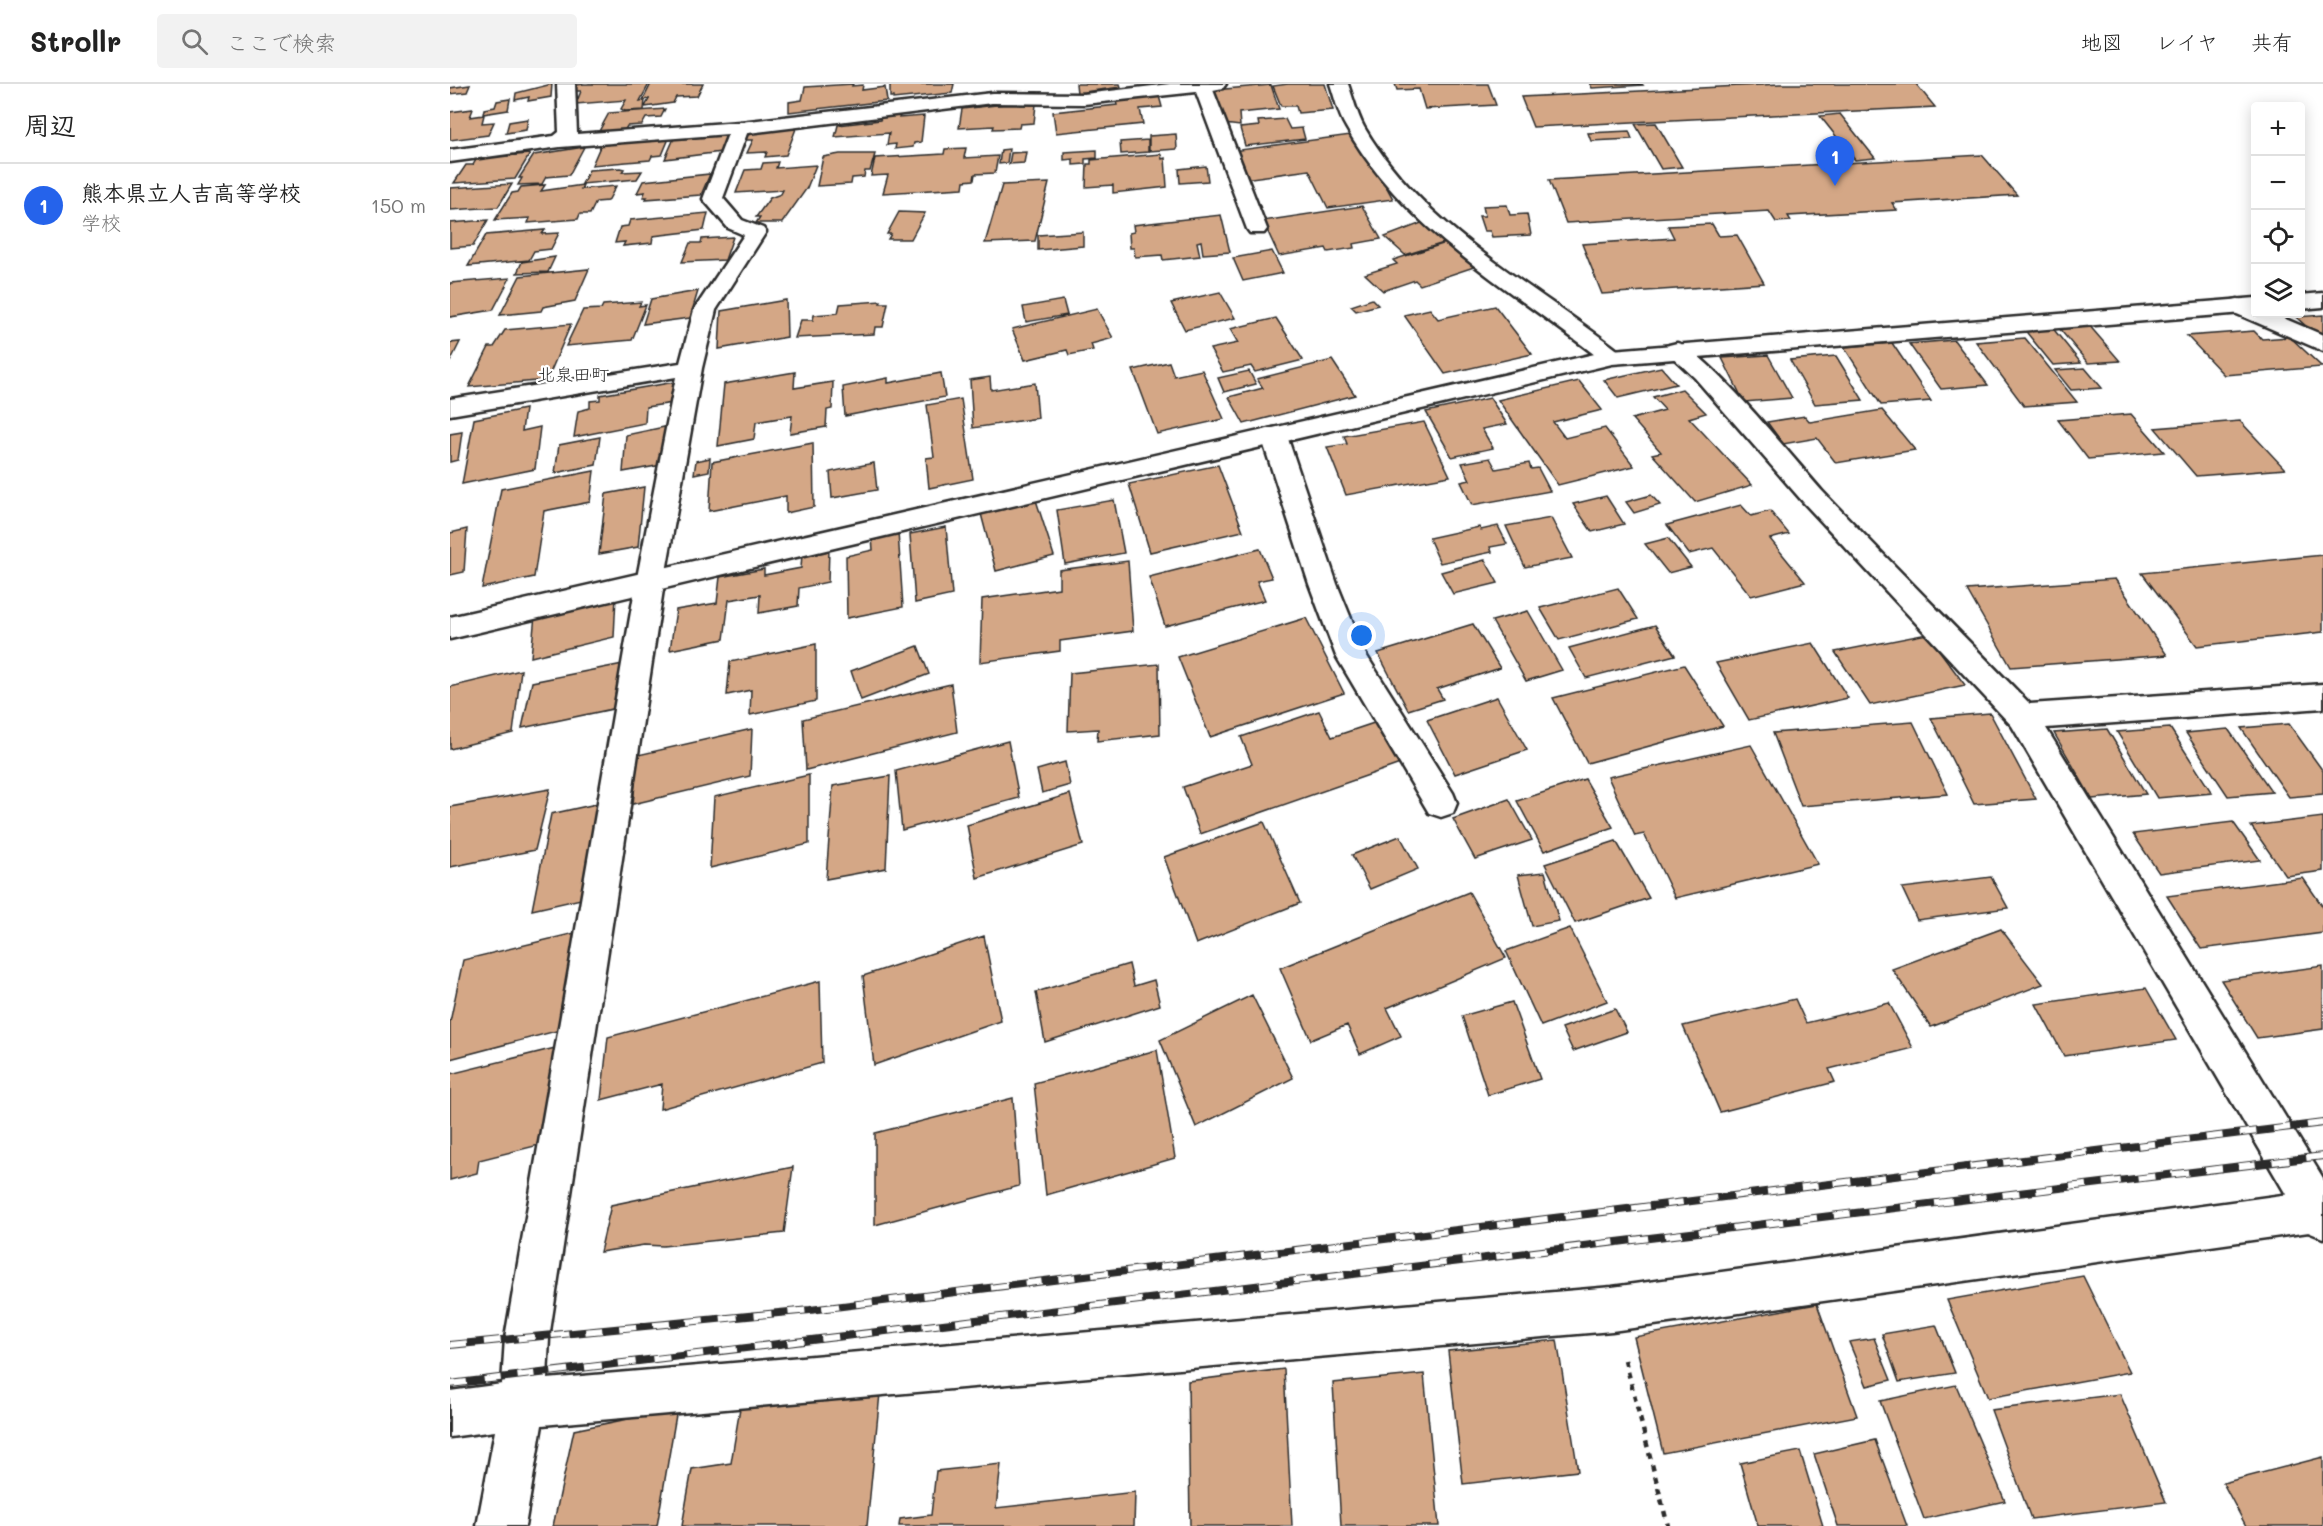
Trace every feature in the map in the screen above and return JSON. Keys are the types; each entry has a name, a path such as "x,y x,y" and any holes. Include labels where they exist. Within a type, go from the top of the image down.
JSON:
{"street":[{"path":"560,141 568,133 566,84"},
{"path":"1339,84 1354,126 1393,182 1424,216 1612,357"},
{"path":"450,156 560,141 740,128 991,91 1084,99 1209,85 1257,229"},
{"path":"501,1526 523,1404 526,1338 650,584 690,368 705,310 756,232 735,225 713,199 740,128"},
{"path":"2305,302 2323,300"},
{"path":"450,628 650,584 1612,357 2247,305 2323,344"},
{"path":"450,1414 523,1404 1612,1310 2321,1214 2023,717 1813,497 1703,373 1677,350"},
{"path":"450,407 690,368"},
{"path":"1274,436 1323,584 1351,656 1441,803"},
{"path":"2023,717 2323,696"}],"path":[{"path":"1612,1310 1668,1526"}],"building":[{"path":"552,84 551,97 528,101 529,97 515,100 516,93"},
{"path":"649,84 640,101 645,100 644,110 625,111 621,109 626,100 576,104 581,91 572,91 576,85"},
{"path":"651,84 703,84 697,96 676,97 673,103 645,107 649,99 643,100"},
{"path":"853,84 852,86 863,85 862,90 885,87 887,101 789,112 789,102 802,100 805,87"},
{"path":"890,84 954,84 952,93 893,99 890,97"},
{"path":"1076,84 1120,84 1121,87 1077,93"},
{"path":"1325,84 1333,110 1298,113 1296,106 1281,106 1273,86"},
{"path":"1395,84 1488,84 1496,105 1425,109 1419,89 1397,90"},
{"path":"1590,84 1642,84 1643,85 1592,88"},
{"path":"1780,84 1916,84 1935,107 1533,127 1521,97"},
{"path":"470,85 467,92 450,94 450,88"},
{"path":"1271,85 1279,109 1239,113 1240,126 1224,124 1214,90"},
{"path":"1159,96 1162,107 1140,109 1143,124 1056,133 1053,112 1117,105 1116,101"},
{"path":"510,99 508,110 483,114 484,109 495,107 497,101"},
{"path":"1022,102 1021,105 1036,104 1034,123 1020,124 1019,128 993,129 994,126 959,128 962,109"},
{"path":"473,109 470,117 484,115 482,123 494,122 488,135 450,140 450,112"},
{"path":"665,109 661,117 646,118 642,125 627,126 623,133 597,135 609,113"},
{"path":"1840,114 1875,158 1855,160 1820,116"},
{"path":"900,115 899,118 924,116 921,142 914,143 913,147 895,149 896,144 887,145 889,133 835,137 838,125 880,120 881,116"},
{"path":"528,119 526,130 506,133 509,122"},
{"path":"1285,119 1290,129 1302,128 1305,139 1245,146 1240,128 1259,126 1258,121"},
{"path":"1656,123 1682,167 1661,169 1635,124"},
{"path":"797,126 786,155 765,157 767,152 747,153 753,140 744,140 748,131"},
{"path":"1629,131 1632,139 1591,141 1588,133"},
{"path":"723,133 722,136 727,136 721,152 665,159 675,136"},
{"path":"1176,134 1177,149 1149,151 1149,136"},
{"path":"1358,134 1393,199 1328,208 1309,170 1244,179 1232,151"},
{"path":"670,136 662,155 652,156 650,160 592,165 602,142"},
{"path":"1148,140 1148,152 1121,154 1120,142"},
{"path":"584,147 569,175 546,177 542,184 518,185 522,178 519,178 534,155"},
{"path":"966,148 964,158 998,156 995,173 975,174 974,180 964,181 963,188 883,193 888,175 871,176 875,158 944,154 945,149"},
{"path":"1009,149 1007,163 999,164 1001,150"},
{"path":"1097,150 1097,158 1085,159 1085,164 1073,165 1073,159 1064,160 1064,152"},
{"path":"1026,152 1024,163 1009,164 1011,153"},
{"path":"530,154 515,179 454,183 466,165 473,165 477,158"},
{"path":"840,154 875,154 870,171 865,171 864,177 852,178 851,184 817,186 823,157"},
{"path":"1161,154 1162,159 1165,158 1167,187 1113,193 1113,185 1086,187 1087,164 1091,164 1091,160"},
{"path":"1982,155 2017,195 1892,203 1897,210 1788,216 1791,221 1776,222 1769,211 1566,223 1549,180"},
{"path":"778,162 776,168 816,165 807,188 782,223 756,223 760,217 756,217 770,198 781,194 783,190 736,193 745,170 761,169 763,163"},
{"path":"1206,166 1208,181 1180,183 1179,169"},
{"path":"624,169 622,172 642,171 637,179 582,184 589,170"},
{"path":"710,174 701,195 645,199 647,197 643,197 645,192 637,193 643,181"},
{"path":"1049,183 1035,241 985,243 1002,185"},
{"path":"512,184 498,207 450,210 450,188"},
{"path":"545,185 541,191 583,185 581,189 616,186 608,201 596,202 590,214 580,214 578,219 528,223 530,218 495,220 512,193 518,192 521,187"},
{"path":"1507,205 1510,215 1527,214 1531,235 1492,237 1490,231 1484,231 1479,216 1485,216 1483,206"},
{"path":"1362,206 1381,239 1353,244 1354,248 1328,252 1326,248 1279,256 1263,221"},
{"path":"899,212 925,213 911,239 888,239 891,234 887,234"},
{"path":"708,213 704,230 653,236 652,243 623,246 625,242 615,243 620,227 628,226 630,220"},
{"path":"1221,215 1230,252 1203,254 1201,241 1197,242 1200,256 1163,260 1162,255 1135,257 1134,248 1130,248 1129,233 1134,232 1133,225"},
{"path":"488,220 473,246 450,248 450,223"},
{"path":"1424,222 1447,242 1405,255 1385,237"},
{"path":"1712,224 1719,236 1737,235 1764,283 1602,294 1582,244 1674,238 1668,226"},
{"path":"545,230 542,234 559,233 551,249 534,251 529,260 468,266 486,235"},
{"path":"1083,232 1083,246 1038,250 1038,235"},
{"path":"733,237 725,260 682,262 690,243 701,243 702,239"},
{"path":"1449,242 1477,266 1420,285 1415,280 1383,291 1365,274 1397,264 1393,260"},
{"path":"1272,251 1283,273 1243,281 1233,258"},
{"path":"555,257 548,272 517,273 522,262"},
{"path":"589,269 575,301 543,307 541,311 500,315 520,276"},
{"path":"510,278 493,310 450,317 450,283"},
{"path":"698,291 690,318 643,324 651,299"},
{"path":"1220,292 1235,318 1185,330 1171,303"},
{"path":"1372,299 1378,305 1356,311 1351,306"},
{"path":"786,300 787,337 719,349 721,311"},
{"path":"1063,300 1067,315 1026,322 1023,307"},
{"path":"881,301 880,303 888,303 883,327 875,327 874,334 795,338 801,320 813,320 814,315 838,313 840,304"},
{"path":"641,302 639,306 646,305 632,340 566,346 583,310 601,309 603,305"},
{"path":"1495,306 1532,354 1445,374 1404,315 1430,309 1438,319"},
{"path":"1097,309 1113,338 1091,344 1093,350 1069,355 1067,350 1025,360 1012,329"},
{"path":"2323,315 2323,337 2319,338 2297,318"},
{"path":"1276,318 1303,360 1255,372 1251,366 1223,372 1210,349 1238,343 1230,329"},
{"path":"571,324 547,380 469,387 489,347 494,347 505,330"},
{"path":"2088,324 2120,361 2088,363 2057,326"},
{"path":"2051,326 2081,363 2053,365 2023,328"},
{"path":"2254,331 2262,339 2290,337 2322,367 2224,375 2187,336"},
{"path":"2025,338 2077,402 2024,406 1976,342"},
{"path":"1954,340 1988,385 1941,389 1909,344"},
{"path":"460,342 450,362 450,343"},
{"path":"1892,343 1931,401 1881,405 1844,347"},
{"path":"1768,355 1792,398 1744,402 1722,358"},
{"path":"1836,356 1863,400 1815,404 1790,360"},
{"path":"1332,360 1355,395 1244,424 1229,397 1263,388 1257,379"},
{"path":"1169,362 1174,376 1202,370 1224,419 1157,434 1133,370"},
{"path":"1661,367 1676,384 1618,398 1604,380"},
{"path":"2085,368 2102,388 2071,390 2055,370"},
{"path":"1249,371 1256,384 1224,392 1218,378"},
{"path":"795,372 794,388 833,382 832,409 827,410 826,427 790,433 792,416 756,422 754,439 718,446 724,384"},
{"path":"941,373 945,397 845,416 843,387 888,378 888,383"},
{"path":"990,377 991,390 1035,383 1038,418 973,428 970,380"},
{"path":"1579,381 1602,410 1553,422 1565,438 1605,428 1634,466 1558,485 1498,400"},
{"path":"675,382 673,403 646,407 645,423 574,437 578,411 590,408 590,401 600,400 600,395"},
{"path":"1682,389 1706,413 1689,418 1752,485 1695,502 1652,454 1661,452 1632,419 1665,410 1653,397"},
{"path":"1490,398 1507,424 1482,429 1493,448 1452,457 1426,412"},
{"path":"961,399 973,479 929,488 926,458 934,457 927,405"},
{"path":"525,409 522,431 540,427 535,469 462,484 474,419"},
{"path":"1882,410 1915,450 1836,463 1817,438 1783,444 1767,422 1805,416 1810,422"},
{"path":"2131,414 2164,452 2088,459 2058,420"},
{"path":"2240,421 2285,469 2196,476 2155,428"},
{"path":"1424,422 1450,476 1346,495 1327,447 1347,444 1344,436"},
{"path":"669,426 667,464 623,472 626,435"},
{"path":"462,432 458,460 450,462 450,434"},
{"path":"600,437 596,465 555,473 559,445"},
{"path":"813,443 814,507 786,513 786,496 709,511 712,462"},
{"path":"710,458 709,471 694,474 696,461"},
{"path":"1490,458 1496,469 1529,463 1531,469 1538,468 1550,491 1472,505 1461,482 1470,480 1462,463"},
{"path":"874,463 877,490 832,498 830,472"},
{"path":"1218,465 1243,531 1150,552 1129,484"},
{"path":"594,471 590,502 544,511 534,577 482,588 501,489"},
{"path":"644,487 638,547 599,554 606,494"},
{"path":"1651,495 1660,505 1634,513 1626,502"},
{"path":"1606,496 1624,524 1592,532 1573,504"},
{"path":"1035,497 1054,556 996,571 980,510"},
{"path":"1114,500 1124,553 1065,564 1057,510"},
{"path":"1741,505 1751,516 1770,511 1789,534 1770,539 1805,582 1751,596 1713,548 1689,554 1667,525"},
{"path":"1551,518 1572,558 1525,567 1506,526"},
{"path":"1498,526 1507,544 1490,547 1492,552 1440,563 1429,538 1479,527 1481,530"},
{"path":"946,527 952,595 915,603 910,534"},
{"path":"467,529 464,572 450,575 450,533"},
{"path":"898,532 903,607 847,618 846,556 873,550 872,537"},
{"path":"1668,538 1691,567 1668,573 1645,544"},
{"path":"829,549 828,582 799,588 798,606 759,613 760,595 729,600 724,639 670,650 676,610 717,603 720,577 764,569 764,575 801,568 802,554"},
{"path":"1260,549 1272,578 1257,581 1265,600 1165,626 1149,577"},
{"path":"2323,555 2323,632 2197,646 2142,573"},
{"path":"1485,560 1498,583 1453,594 1441,572"},
{"path":"1128,561 1133,631 1060,641 1060,651 980,662 982,599 1059,588 1059,570"},
{"path":"2115,579 2167,655 2011,667 1967,590"},
{"path":"1618,588 1638,619 1559,640 1540,608"},
{"path":"616,596 614,637 531,657 535,615"},
{"path":"1528,611 1562,670 1526,681 1492,621"},
{"path":"1306,618 1344,693 1210,737 1178,657"},
{"path":"1473,624 1500,668 1437,689 1443,699 1408,710 1378,653"},
{"path":"1655,625 1675,655 1586,678 1569,648"},
{"path":"1927,634 1965,685 1870,705 1835,652"},
{"path":"1813,643 1848,698 1749,720 1716,663"},
{"path":"816,644 816,701 750,715 751,690 727,695 730,662"},
{"path":"918,646 929,674 861,700 851,671"},
{"path":"623,664 617,708 522,728 532,682"},
{"path":"1159,664 1160,734 1097,741 1098,729 1068,731 1070,673"},
{"path":"1684,665 1723,726 1587,763 1553,698"},
{"path":"521,670 513,733 450,749 450,687"},
{"path":"951,684 957,732 806,770 803,719"},
{"path":"1497,697 1527,750 1455,774 1427,720"},
{"path":"1319,711 1332,737 1377,722 1400,764 1200,834 1183,787 1252,764 1241,737"},
{"path":"1990,713 2036,799 1974,804 1931,718"},
{"path":"1913,722 1948,794 1801,806 1773,733"},
{"path":"2289,724 2323,771 2323,794 2289,797 2241,728"},
{"path":"2170,728 2212,793 2157,798 2117,732"},
{"path":"752,729 750,776 633,804 638,755"},
{"path":"2107,729 2146,794 2092,799 2054,733"},
{"path":"2228,729 2272,792 2228,796 2186,733"},
{"path":"1008,741 1019,798 902,830 896,771"},
{"path":"1751,745 1818,864 1675,898 1644,834 1635,836 1608,777"},
{"path":"1065,762 1070,785 1042,793 1037,770"},
{"path":"809,775 809,844 710,868 714,797"},
{"path":"890,776 886,868 826,879 833,786"},
{"path":"1585,779 1613,827 1544,851 1517,801"},
{"path":"550,789 535,850 450,867 450,807"},
{"path":"1070,794 1083,845 977,878 967,825"},
{"path":"1509,799 1532,840 1475,859 1453,819"},
{"path":"605,802 590,897 532,910 551,814"},
{"path":"2323,817 2323,871 2286,876 2251,826"},
{"path":"1264,822 1300,903 1196,944 1164,857"},
{"path":"2233,822 2260,860 2159,873 2133,834"},
{"path":"1400,836 1418,869 1370,889 1352,855"},
{"path":"1616,841 1649,898 1575,923 1545,864"},
{"path":"1545,872 1559,921 1532,926 1518,875"},
{"path":"1991,877 2008,908 1917,920 1902,888"},
{"path":"2303,878 2323,907 2323,933 2201,949 2167,896"},
{"path":"1469,892 1506,958 1387,1008 1401,1036 1360,1054 1347,1025 1311,1040 1280,968"},
{"path":"1570,928 1607,1001 1541,1026 1506,951"},
{"path":"2001,929 2043,984 1931,1027 1892,969"},
{"path":"579,932 564,1029 450,1059 450,1022 463,960"},
{"path":"984,936 1001,1021 874,1065 863,976"},
{"path":"1129,964 1134,986 1154,980 1160,1005 1045,1042 1036,992"},
{"path":"2323,966 2323,1029 2257,1038 2221,980"},
{"path":"820,981 822,1063 660,1109 662,1084 601,1100 608,1037"},
{"path":"2146,988 2176,1040 2064,1056 2036,1004"},
{"path":"1252,995 1293,1078 1196,1127 1160,1040"},
{"path":"1795,999 1806,1023 1889,1003 1913,1048 1829,1069 1835,1082 1720,1112 1683,1026"},
{"path":"1512,1002 1540,1079 1488,1095 1462,1016"},
{"path":"1615,1009 1627,1032 1573,1051 1562,1028"},
{"path":"559,1047 543,1144 479,1160 477,1173 450,1180 450,1074"},
{"path":"1157,1050 1175,1158 1046,1195 1034,1083"},
{"path":"1013,1098 1019,1186 875,1225 875,1133"},
{"path":"793,1167 784,1233 663,1246 644,1245 600,1252 611,1205"},
{"path":"2083,1276 2130,1372 1988,1398 1947,1300"},
{"path":"1817,1304 1857,1416 1663,1453 1634,1337"},
{"path":"1936,1325 1955,1373 1899,1382 1882,1334"},
{"path":"1874,1338 1891,1380 1867,1386 1849,1342"},
{"path":"1557,1340 1578,1471 1463,1484 1448,1351"},
{"path":"1284,1369 1292,1526 1190,1526 1188,1381"},
{"path":"1424,1374 1439,1526 1341,1526 1333,1383"},
{"path":"881,1383 867,1526 682,1526 692,1469 731,1463 740,1408"},
{"path":"1956,1385 2005,1501 1924,1519 1880,1401"},
{"path":"2120,1394 2166,1502 2031,1519 1991,1410"},
{"path":"677,1409 657,1526 553,1526 574,1430"},
{"path":"1875,1440 1907,1526 1838,1526 1814,1454"},
{"path":"1800,1451 1823,1526 1758,1526 1740,1463"},
{"path":"2323,1457 2323,1526 2246,1526 2223,1483"},
{"path":"1001,1464 996,1508 1135,1492 1134,1526 899,1526 900,1519 931,1515 936,1471"}],"railway":[{"path":"450,1345 810,1310 2323,1123"},
{"path":"450,1384 2323,1156"}],"place":[{"name":"熊本県立人吉高等学校","path":"1835,186"}],"district":[{"name":"北泉田町","path":"573,374"}]}
